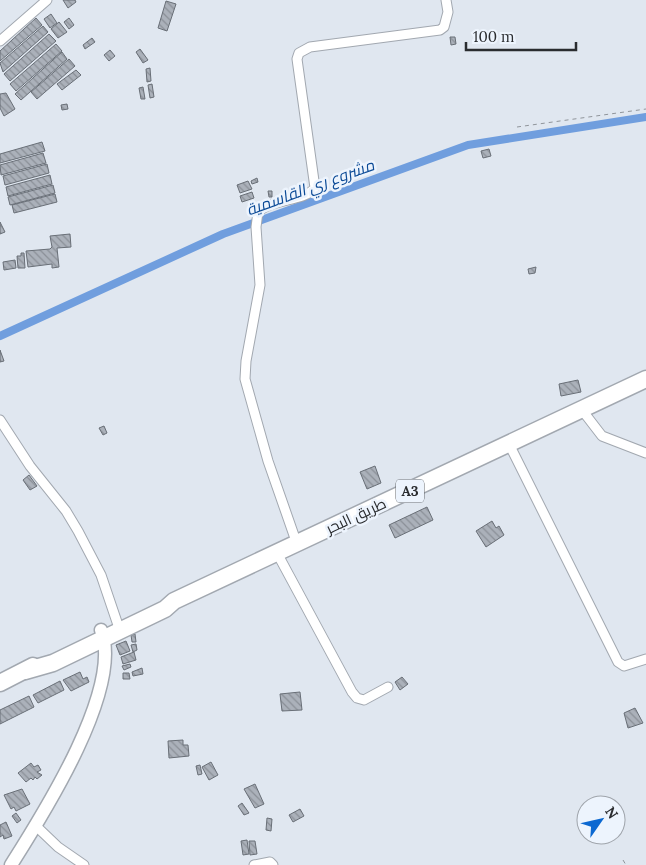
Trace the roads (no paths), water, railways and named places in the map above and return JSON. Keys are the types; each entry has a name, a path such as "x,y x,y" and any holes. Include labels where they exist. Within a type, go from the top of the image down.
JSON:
{"highway":[{"name":"طريق البحر","path":"0,683 25,671 49,656 119,627 161,602 174,601 646,379"}],"street":[{"path":"0,41 47,0"},
{"path":"297,544 268,460 245,379 246,361 260,285 256,223 258,212 263,207 309,192 315,188 297,59 299,53 310,47 440,30 444,27 448,16 446,0"},
{"path":"582,410 602,436 646,453"},
{"path":"0,420 30,466 66,511 78,531 101,575 119,627"},
{"path":"509,444 618,662 624,666 646,659"},
{"path":"277,553 329,653 355,696 364,700 388,687"},
{"path":"11,865 64,780 85,731 105,666 103,634"},
{"path":"36,826 58,847 84,865"},
{"path":"254,865 270,862 273,865"}],"waterway":[{"name":"مشروع ري القاسمية","path":"0,336 223,234 468,145 646,117"}]}
